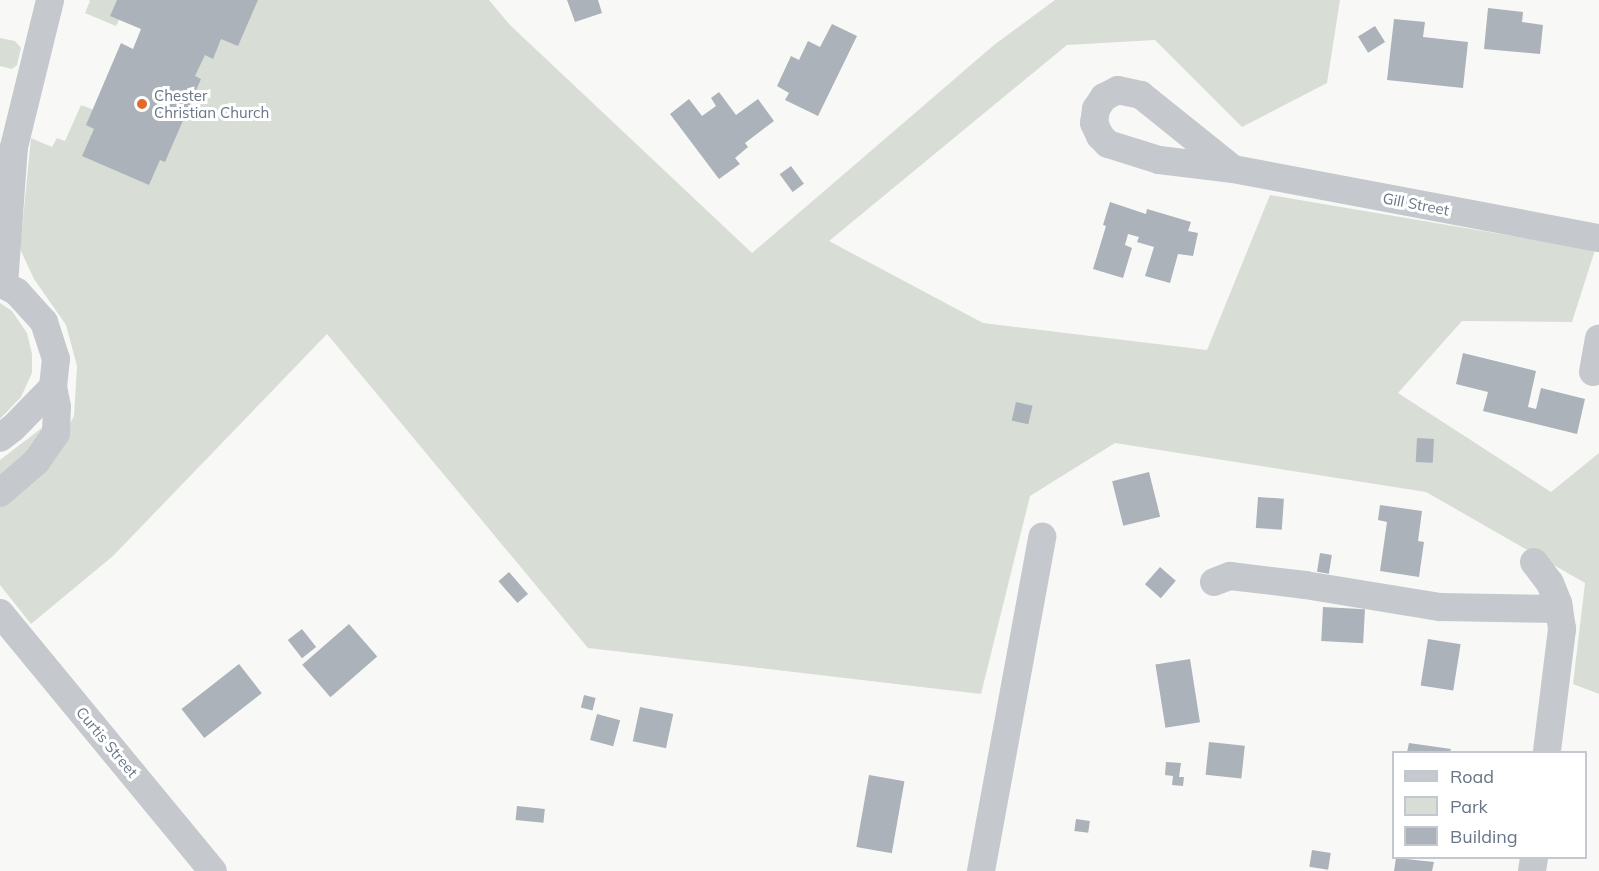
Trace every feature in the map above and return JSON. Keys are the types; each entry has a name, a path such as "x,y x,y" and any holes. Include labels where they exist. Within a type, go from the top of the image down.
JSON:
{"street":[{"path":"0,493 36,462 56,433 57,407 53,387 56,359 44,322 17,292 4,285 14,147 50,0"},
{"name":"Gill Street","path":"1233,169 1599,238"},
{"path":"1593,372 1599,339"},
{"path":"0,438 13,428 53,387"},
{"path":"981,871 1041,537"},
{"path":"1534,562 1550,583 1559,609 1562,629 1547,751"},
{"path":"1214,582 1230,576 1305,585 1440,607 1559,609"},
{"name":"Curtis Street","path":"0,613 213,871"}],"green space":[{"path":"88,0 489,0 510,25 752,253 994,45 1055,0 1340,0 1327,83 1242,127 1155,40 1067,45 829,241 983,323 1207,350 1270,195 1595,250 1572,322 1462,321 1398,393 1551,492 1599,453 1599,694 1573,684 1585,583 1426,492 1115,443 1030,496 981,694 588,648 327,334 113,556 31,624 0,585 0,504 44,470 74,416 77,366 66,325 34,279 20,249 31,138 52,147 57,138 65,141 81,105 103,113 146,30 120,18 116,26 85,13 90,1"},
{"path":"0,38 15,41 21,48 17,65 12,69 0,66"},
{"path":"0,303 12,311 27,333 32,354 32,373 21,397 0,419"},
{"path":"43,427 47,430 0,481 0,460"}],"building":[{"name":"Chester Christian Church","path":"117,0 258,0 238,46 221,39 213,59 205,55 195,76 201,79 165,162 160,160 149,185 82,156 94,129 86,125 121,43 133,49 141,29 110,16"},
{"path":"567,0 598,0 602,13 575,22"},
{"path":"1488,8 1523,12 1522,22 1543,25 1540,54 1484,49"},
{"path":"1394,19 1425,22 1423,37 1468,42 1463,88 1387,80"},
{"path":"832,24 857,36 818,116 785,100 789,93 777,86 791,56 799,60 808,41 820,47"},
{"path":"1375,26 1385,42 1368,53 1358,37"},
{"path":"719,92 736,115 758,99 774,121 745,143 748,147 735,158 740,164 719,179 670,114 689,99 702,116 716,106 711,98"},
{"path":"791,166 804,184 793,192 780,174"},
{"path":"1110,202 1146,214 1147,209 1191,222 1188,231 1198,233 1193,256 1178,254 1170,283 1145,276 1154,247 1137,242 1139,237 1128,234 1125,245 1132,248 1123,278 1093,269 1106,226 1103,225"},
{"path":"1463,353 1536,371 1528,407 1536,409 1541,388 1585,399 1577,434 1483,411 1488,392 1456,384"},
{"path":"1016,402 1033,406 1028,424 1012,421"},
{"path":"1417,438 1434,439 1433,463 1416,462"},
{"path":"1149,472 1160,517 1123,526 1112,481"},
{"path":"1258,497 1284,499 1282,530 1256,528"},
{"path":"1380,505 1422,511 1418,541 1424,542 1419,577 1380,571 1387,522 1378,520"},
{"path":"1320,553 1332,555 1329,574 1317,572"},
{"path":"1160,567 1176,581 1161,598 1145,584"},
{"path":"509,572 528,594 517,603 498,581"},
{"path":"1323,607 1365,609 1363,643 1321,641"},
{"path":"349,624 377,656 330,697 302,665"},
{"path":"302,629 316,647 302,658 288,640"},
{"path":"1428,639 1461,644 1453,691 1421,685"},
{"path":"1190,659 1200,722 1165,728 1155,664"},
{"path":"239,664 262,693 204,738 181,709"},
{"path":"584,695 596,698 592,711 581,708"},
{"path":"640,707 673,714 666,748 633,741"},
{"path":"597,714 620,720 613,746 590,740"},
{"path":"1209,742 1245,746 1241,779 1206,775"},
{"path":"1409,743 1451,749 1450,751 1407,751"},
{"path":"1166,762 1181,763 1179,777 1184,777 1183,786 1172,785 1173,776 1165,775"},
{"path":"869,775 904,781 892,853 856,847"},
{"path":"517,806 545,809 543,823 516,820"},
{"path":"1076,819 1090,821 1088,833 1074,831"},
{"path":"1312,850 1331,853 1328,870 1309,867"},
{"path":"1396,859 1434,862 1432,871 1394,871"}],"place":[{"name":"Chester Christian Church","path":"142,104"}]}
